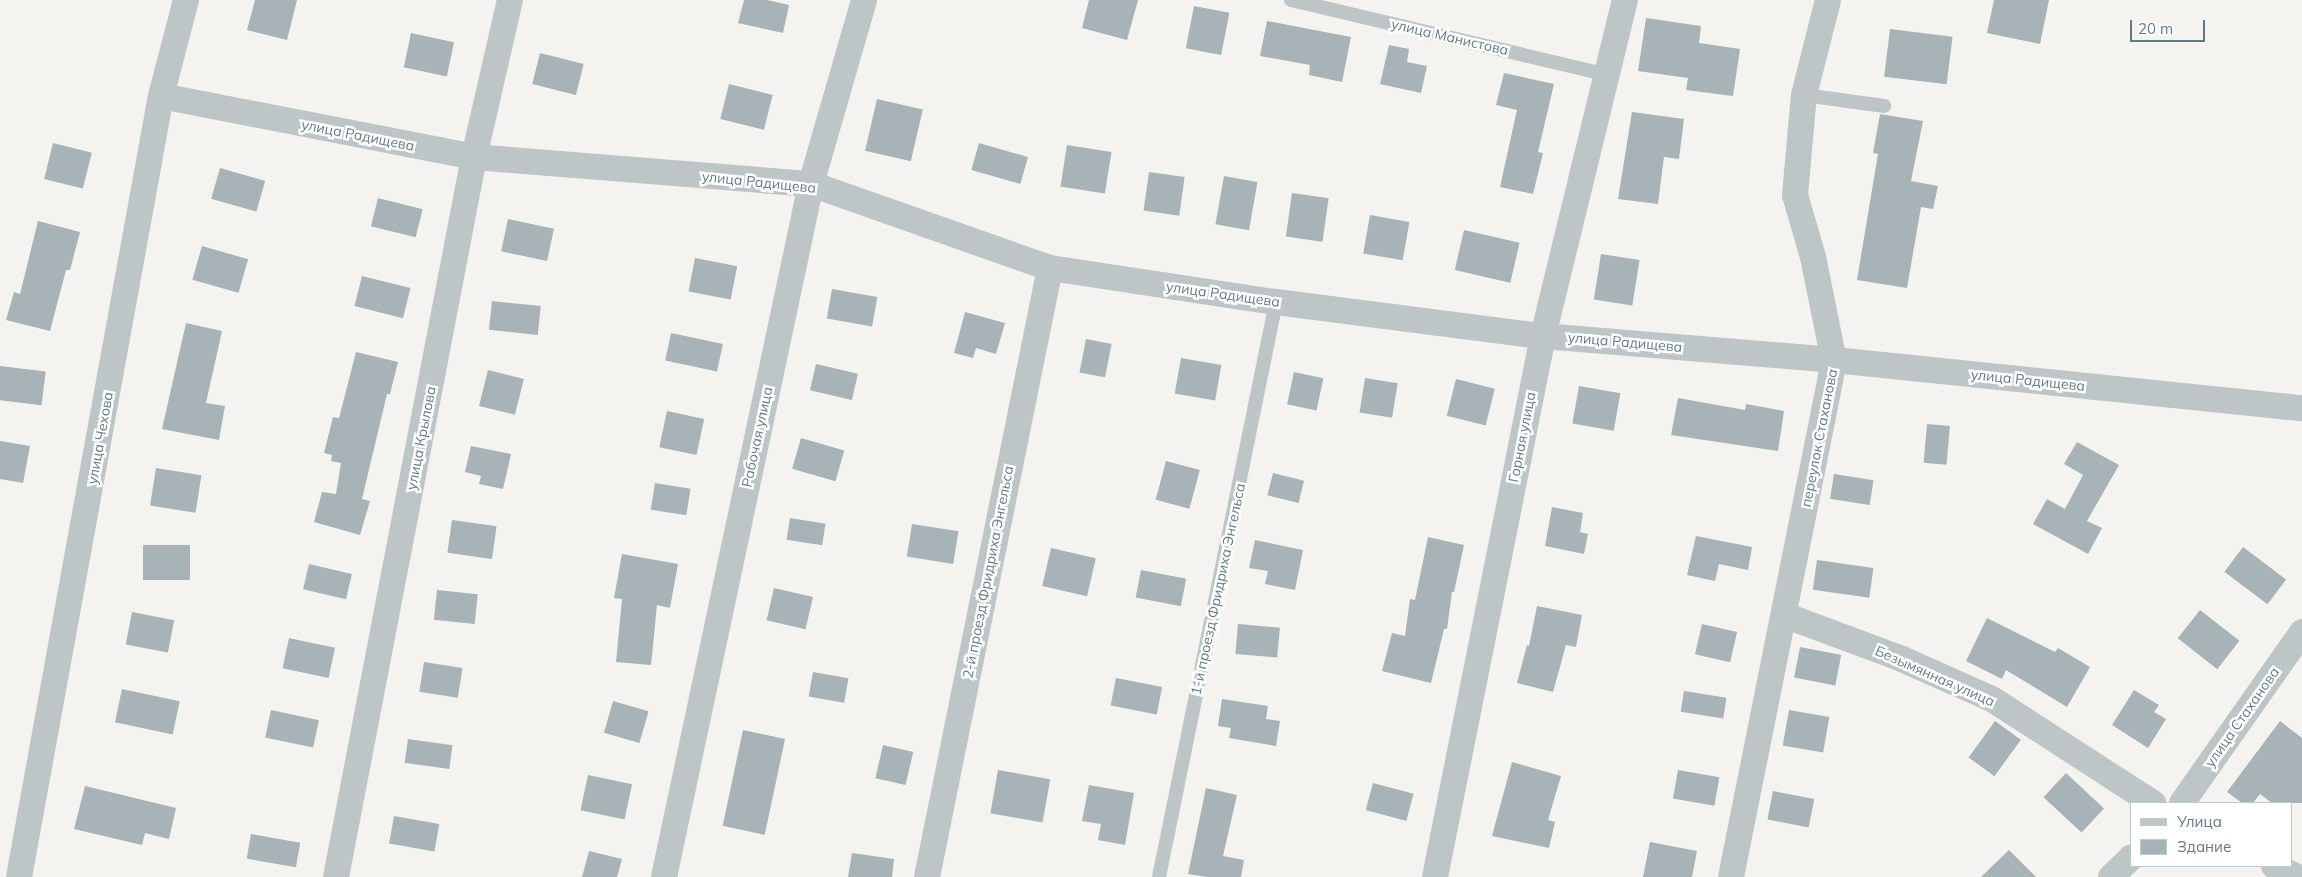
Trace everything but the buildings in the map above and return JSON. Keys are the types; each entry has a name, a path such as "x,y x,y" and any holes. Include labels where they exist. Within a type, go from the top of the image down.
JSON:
{"street":[{"name":"улица Чехова","path":"19,877 162,96 186,0"},
{"name":"улица Крылова","path":"336,877 474,157 510,0"},
{"name":"Рабочая улица","path":"664,877 811,184 864,0"},
{"name":"Горная улица","path":"1435,877 1542,336 1625,0"},
{"name":"переулок Стаханова","path":"1731,877 1834,361 1813,257 1795,195 1804,95 1828,0"},
{"name":"улица Радищева","path":"162,96 474,157 811,184 1050,268 1276,302 1542,336 1834,361 2302,408"},
{"name":"2-й проезд Фридриха Энгельса","path":"927,877 1050,268"},
{"name":"Безымянная улица","path":"1784,615 1902,659 1992,699 2151,802"},
{"name":"улица Стаханова","path":"2183,802 2302,632"},
{"path":"2111,877 2130,859"},
{"path":"2276,867 2298,877"}],"lane":[{"name":"улица Манистова","path":"1291,0 1608,75"},
{"path":"1804,95 1884,106"},
{"name":"1-й проезд Фридриха Энгельса","path":"1159,877 1276,302"}]}
